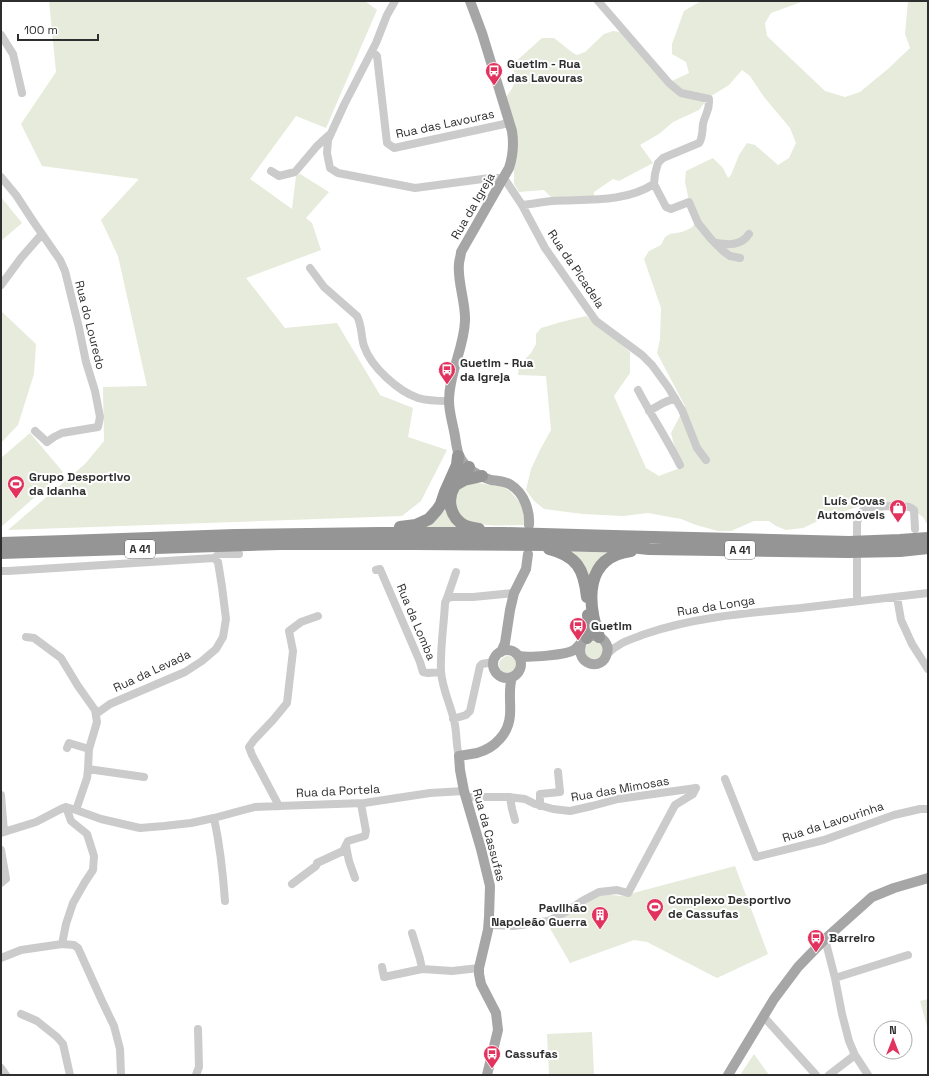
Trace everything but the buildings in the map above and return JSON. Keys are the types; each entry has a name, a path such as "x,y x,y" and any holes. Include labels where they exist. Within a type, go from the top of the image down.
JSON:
{"highway":[{"path":"458,456 450,495 450,503 454,516 464,524 492,532"},
{"path":"381,533 416,524 429,518 441,504 456,474 469,467"},
{"path":"453,482 482,476"},
{"name":"A 41","path":"1,543 234,535 492,532 849,542 928,538"},
{"name":"A 41","path":"1,553 280,544 415,544 531,550 630,547 649,549 848,552 928,548"},
{"path":"602,640 594,623 592,599 593,584 598,569 608,559 624,552 649,549"},
{"path":"531,550 558,551 566,555 581,570 584,576 589,624 584,641"}],"main road":[{"name":"Rua da Igreja","path":"469,467 454,428 450,414 449,402 450,384 464,332 465,320 459,264 461,252 509,168 514,143 512,131 482,33 470,1"},
{"name":"Rua da Igreja","path":"454,428 458,456"},
{"path":"458,456 463,463 474,472 492,480 502,481 515,488 524,499 527,507 529,525"},
{"path":"459,756 478,753 494,744 506,732 509,724 509,690 512,677 505,678 498,676 494,670 493,662 497,654 501,652 505,643 514,593 526,569 531,550"},
{"path":"507,627 510,643 520,660 521,668"},
{"name":"Rua da Longa","path":"501,652 509,650 516,654 531,657 574,650 591,636 602,640"},
{"path":"602,640 607,646 607,654"},
{"path":"581,657 580,648 584,641"},
{"name":"Rua da Longa","path":"512,677 516,675 521,668 535,660 571,655 581,657 593,664 598,664 607,654"},
{"path":"502,677 509,690"},
{"name":"Rua da Cassufas","path":"459,756 460,774 490,886 488,925 479,968 481,984 496,1013 498,1030 487,1075"},
{"path":"728,1075 774,999 798,967 826,939 872,897 894,888 928,878"}],"street":[{"path":"395,1 387,15 372,51 331,132 328,140 327,152 330,168 338,173 415,188 490,178 504,178"},
{"path":"598,1 669,83 681,93 709,99 710,107 704,123 702,139 699,143 663,158 658,163 654,184 666,207 671,209 689,202 698,223 715,243 730,256 740,258"},
{"path":"1,35 13,54 22,93"},
{"name":"Rua das Lavouras","path":"372,51 377,56 386,143 394,148 509,123"},
{"path":"271,171 279,176 295,172 331,132"},
{"name":"Rua do Louredo","path":"1,177 16,195 60,260 79,328 86,362 95,391 100,418 98,428 62,433 54,436 47,442 35,431"},
{"name":"Rua da Picadela","path":"504,178 522,205 545,248 596,321 652,364 682,410 697,448 706,460"},
{"path":"522,205 553,201 593,200 627,196 645,190 654,184"},
{"path":"1,285 21,258 42,234"},
{"path":"715,243 727,245 736,243 746,238 749,234"},
{"path":"310,268 324,287 357,316 360,321 364,347 375,366 390,380 418,398 449,402"},
{"path":"638,390 680,465"},
{"path":"649,411 675,398"},
{"path":"857,601 858,516 864,510 875,507 911,507 914,510 915,529"},
{"path":"1,571 214,558 219,554 239,554"},
{"name":"Rua da Levada","path":"96,714 110,704 185,672 202,661 216,649 223,637 226,619 218,562 214,558"},
{"name":"Rua da Lomba","path":"376,570 380,569 423,672 441,672"},
{"name":"Rua da Cassufas","path":"456,572 445,603 441,672 455,725 459,756"},
{"path":"448,598 514,593"},
{"name":"Rua da Longa","path":"607,654 615,646 623,642 654,631 692,621 768,611 928,594"},
{"path":"897,597 901,620 912,644 928,669"},
{"path":"279,806 249,747 287,703 293,651 289,631 301,622 318,616"},
{"path":"26,637 34,638 61,658 95,710 97,722 89,749 87,778 76,810"},
{"name":"Rua da Longa","path":"602,640 623,642"},
{"path":"453,719 466,715 470,711 480,666 482,664 493,662"},
{"path":"67,748 69,743 89,749"},
{"path":"88,769 144,778"},
{"name":"Rua das Mimosas","path":"540,806 540,794 560,792 558,772"},
{"name":"Rua da Lavourinha","path":"725,778 756,857 824,840 894,815 920,809 928,809"},
{"name":"Rua das Mimosas","path":"465,794 525,799 540,806 570,811 618,799 696,788 693,794 675,805 628,893 618,890 599,892 548,921 514,926 488,925"},
{"name":"Rua da Portela","path":"66,807 101,819 140,828 191,823 255,807 361,804 430,793 465,794"},
{"path":"1,796 2,832 36,822 66,807 71,821 87,834 94,856 93,870 84,882 73,902 62,944"},
{"path":"510,797 515,820"},
{"path":"292,884 316,866 317,863 343,851 348,841 365,836 366,831 361,804"},
{"path":"214,818 222,862 225,901"},
{"path":"346,846 355,878"},
{"path":"1,850 6,879 1,883"},
{"path":"412,933 422,969"},
{"path":"826,939 836,978 842,1014 854,1055 868,1075"},
{"path":"1,958 21,950 62,944 74,944 78,948 114,1026 120,1049 121,1075"},
{"path":"836,978 908,955"},
{"path":"382,967 384,977 422,969 452,971 479,968"},
{"path":"21,1014 37,1021 63,1044 70,1075"},
{"path":"764,1017 816,1075"},
{"path":"196,1075 199,1067 198,1029"},
{"path":"829,1075 854,1055"},
{"path":"1,1068 6,1075"}],"green space":[{"path":"49,1 365,1 377,10 326,128 296,116 250,179 292,209 296,176 300,174 329,192 306,218 312,223 321,250 246,278 285,328 337,323 380,395 413,408 408,437 447,450 421,501 402,516 8,530 85,464 104,441 103,387 147,386 118,256 101,220 139,179 42,166 21,124 56,72"},
{"path":"701,1 804,1 771,13 765,23 767,36 825,91 845,97 860,92 910,48 905,34 908,1 928,1 928,526 923,517 907,506 875,501 824,518 803,528 786,530 769,521 754,521 731,531 718,531 681,519 648,513 623,516 583,514 544,509 534,501 526,490 531,469 551,430 546,376 518,375 519,365 531,353 536,344 536,334 541,328 586,316 630,352 630,373 614,396 646,468 659,476 680,468 671,433 685,406 657,353 660,339 661,308 644,259 649,251 661,245 665,237 691,228 697,222 690,206 685,182 686,171 713,158 723,168 728,178 731,175 739,155 747,143 755,145 778,165 789,158 796,143 790,128 764,97 750,76 742,70 729,85 708,98 699,110 673,122 659,134 640,145 653,163 619,181 613,179 594,192 594,196 565,198 551,197 544,190 519,192 514,184 514,160 506,97 514,85 513,64 542,38 554,38 577,55 585,52 604,34 613,31 627,33 672,81 689,73 686,62 672,54 672,44 684,11"},
{"path":"1,197 22,223 1,241"},
{"path":"1,311 36,344 34,374 18,425 1,443"},
{"name":"Grupo Desportivo da Idanha","path":"30,433 63,472 1,527 1,458"},
{"path":"472,482 503,487 510,491 522,505 525,525 490,525 480,524 464,519 456,509 456,492 463,484"},
{"path":"445,504 464,528 421,528"},
{"path":"565,551 616,553 590,585"},
{"path":"594,641 600,644 603,650 600,656 594,659 588,656 585,650 588,644"},
{"path":"508,656 514,659 517,665 514,671 508,674 502,671 499,665 502,659"},
{"name":"Complexo Desportivo de Cassufas","path":"735,866 768,954 717,978 647,942 634,940 570,963 548,925 571,914 601,894 622,896"},
{"path":"928,999 928,1030 920,1001"},
{"path":"592,1032 594,1075 549,1075 547,1034"},
{"path":"754,1054 769,1075 740,1075"}],"place":[{"name":"Guetim - Rua das Lavouras","path":"494,86"},
{"name":"Guetim - Rua da Igreja","path":"447,385"},
{"name":"Grupo Desportivo da Idanha","path":"16,499"},
{"name":"Luís Covas Automóveis","path":"898,523"},
{"name":"Guetim","path":"578,641"},
{"name":"Complexo Desportivo de Cassufas","path":"655,922"},
{"name":"Pavilhão Napoleão Guerra","path":"600,930"},
{"name":"Barreiro","path":"816,953"},
{"name":"Cassufas","path":"492,1069"}]}
